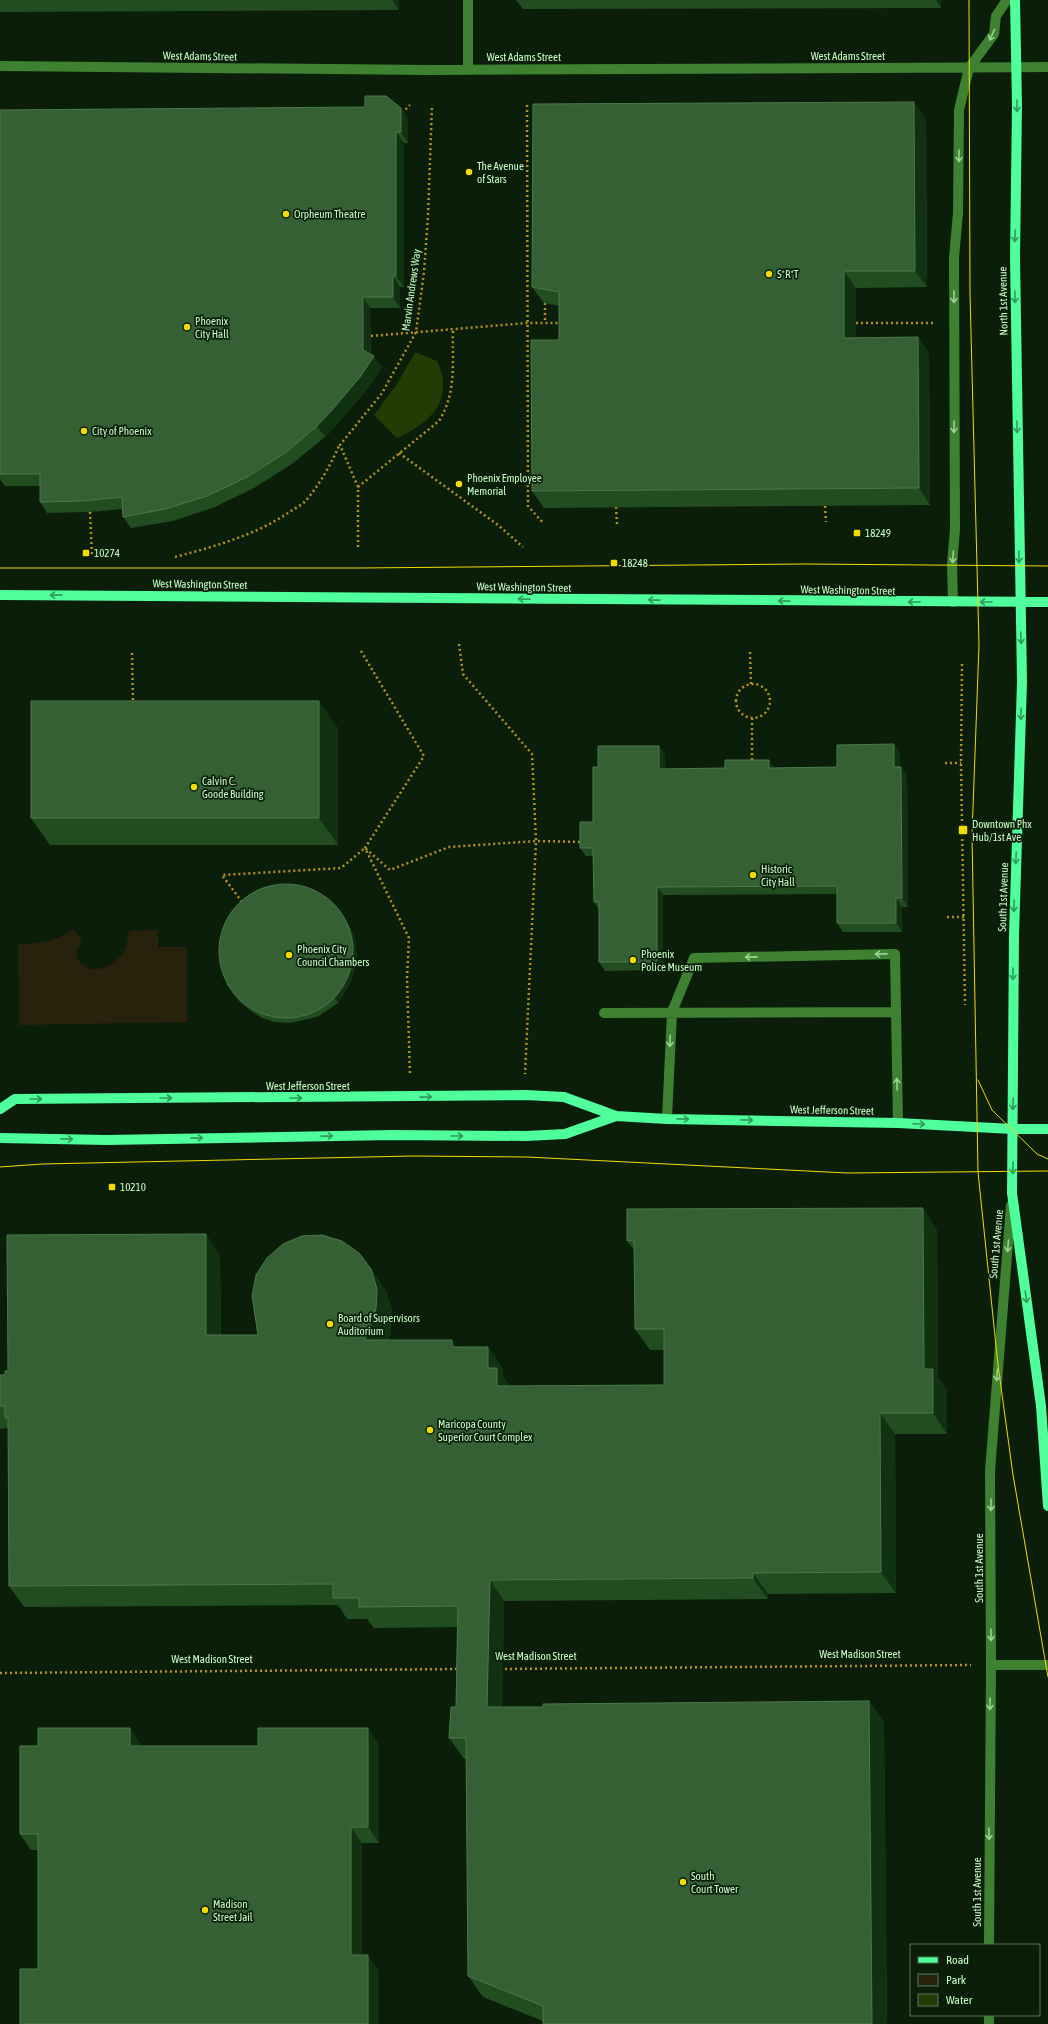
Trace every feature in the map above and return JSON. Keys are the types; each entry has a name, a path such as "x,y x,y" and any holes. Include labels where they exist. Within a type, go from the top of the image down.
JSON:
{"main road":[{"name":"North 1st Avenue","path":"1015,0 1017,67 1015,258 1019,602"},
{"name":"West Washington Street","path":"0,596 102,595 1048,602"},
{"name":"South 1st Avenue","path":"1019,602 1022,682 1014,943 1012,1193 1044,1405 1048,1506"},
{"name":"West Jefferson Street","path":"0,1109 15,1099 526,1095 564,1097 616,1116 667,1119 898,1123 1013,1129 1048,1129"},
{"name":"West Jefferson Street","path":"0,1138 107,1140 392,1135 526,1136 565,1134 616,1116"}],"street":[{"path":"468,0 468,70"},
{"path":"953,602 952,565 955,530 954,258 958,213 959,110 969,68 994,34 996,16 1007,0"},
{"name":"West Adams Street","path":"0,66 468,70 1048,67"},
{"path":"667,1119 672,1012 694,958 895,954 898,1123"},
{"path":"604,1014 672,1012 895,1012"},
{"name":"South 1st Avenue","path":"989,1944 991,1665 990,1471 1012,1193"},
{"path":"991,1665 1048,1665"}],"path":[{"path":"401,114 410,105"},
{"name":"Marvin Andrews Way","path":"175,557 228,542 266,526 292,511 307,500 328,471 340,446 382,393 416,332 426,240 432,105"},
{"path":"527,105 528,506 544,524"},
{"path":"545,303 545,323"},
{"path":"856,322 938,322"},
{"path":"371,336 527,323 564,323"},
{"path":"358,488 439,421 448,406 452,390 453,329"},
{"path":"340,446 358,488 358,547"},
{"path":"399,453 498,525 524,547"},
{"path":"825,506 826,522"},
{"path":"616,507 617,524"},
{"path":"90,512 92,557"},
{"path":"459,644 463,674 532,754 536,841 526,1075"},
{"path":"244,905 222,875 341,868 365,848 424,756 361,651"},
{"path":"750,652 751,684"},
{"path":"132,653 133,706"},
{"path":"962,664 965,1005"},
{"path":"751,684 756,684 764,688 769,697 768,708 761,716 752,718 742,714 735,700 741,688 751,684"},
{"path":"752,718 752,769"},
{"path":"945,763 962,763"},
{"path":"365,848 390,870 449,846 536,841 586,843"},
{"path":"365,848 409,938 407,978 410,1082"},
{"path":"947,917 964,917"},
{"name":"West Madison Street","path":"493,1669 991,1665"},
{"name":"West Madison Street","path":"0,1673 461,1669"}],"green space":[{"path":"73,929 82,941 78,948 77,959 89,968 96,969 109,966 121,956 126,947 129,931 158,930 158,947 187,947 187,1022 19,1025 18,944 47,941"}],"water":[{"path":"415,352 437,361 442,375 443,387 441,398 429,417 420,425 397,438 374,415 397,384"}],"building":[{"name":"Phoenix City Hall","path":"365,96 386,96 401,108 401,132 396,132 396,276 393,276 393,297 363,297 363,350 374,356 360,377 317,426 285,453 247,477 207,496 165,509 123,517 122,497 82,501 40,502 40,474 0,474 0,110 365,107"},
{"path":"914,102 915,271 844,271 844,338 918,337 919,488 532,491 531,340 559,340 559,292 532,287 533,104"},
{"name":"Calvin C. Goode Building","path":"31,701 319,701 319,818 31,818"},
{"name":"Historic City Hall","path":"894,744 894,767 901,767 902,898 896,898 896,923 837,923 837,886 657,887 657,962 599,962 599,902 594,902 593,848 580,848 580,822 593,822 593,767 598,767 598,746 659,746 659,769 725,768 725,760 769,760 769,768 837,767 837,745"},
{"name":"Phoenix City Council Chambers","path":"279,884 293,884 312,889 334,903 348,925 352,938 352,964 348,977 334,999 312,1013 293,1018 279,1018 260,1013 238,999 224,977 219,958 219,944 224,925 238,903 260,889"},
{"path":"923,1208 924,1369 933,1369 933,1413 880,1413 881,1572 753,1573 753,1578 490,1580 487,1707 543,1707 543,1704 869,1701 872,2024 543,2024 543,2006 468,1976 466,1738 449,1738 451,1707 456,1707 458,1606 359,1607 359,1598 333,1598 333,1584 9,1586 8,1418 5,1418 5,1406 0,1406 0,1375 5,1375 5,1371 8,1371 7,1235 206,1234 206,1335 258,1335 252,1296 256,1275 267,1258 283,1244 302,1236 322,1235 342,1241 359,1253 371,1269 377,1289 376,1309 365,1340 452,1340 452,1347 488,1347 488,1368 497,1368 497,1386 664,1385 664,1329 635,1329 634,1240 627,1241 627,1209"},
{"name":"Madison Street Jail","path":"38,1728 130,1728 130,1746 258,1746 258,1728 368,1728 368,1827 351,1827 351,1955 368,1955 368,2024 20,2024 20,1969 38,1969 38,1834 20,1834 20,1746 38,1746"}],"tram line":[{"path":"969,0 970,293 979,645 972,835 978,1172 998,1365 1013,1475 1048,1677"},
{"path":"0,568 359,568 806,564 1048,566"},
{"path":"978,1080 992,1110 1037,1154 1048,1159"},
{"path":"0,1167 42,1164 413,1156 527,1157 847,1173 1048,1171"}],"place":[{"name":"The Avenue of Stars","path":"469,172"},
{"name":"Orpheum Theatre","path":"286,214"},
{"name":"S*R*T","path":"769,274"},
{"name":"Phoenix City Hall","path":"187,327"},
{"name":"City of Phoenix","path":"84,431"},
{"name":"Phoenix Employee Memorial","path":"459,484"},
{"name":"18249","path":"857,533"},
{"name":"10274","path":"86,553"},
{"name":"18248","path":"614,563"},
{"name":"Calvin C. Goode Building","path":"194,787"},
{"name":"Downtown Phx Hub/1st Ave","path":"963,830"},
{"name":"Historic City Hall","path":"753,875"},
{"name":"Phoenix City Council Chambers","path":"289,955"},
{"name":"Phoenix Police Museum","path":"633,960"},
{"name":"10210","path":"112,1187"},
{"name":"Board of Supervisors Auditorium","path":"330,1324"},
{"name":"Maricopa County Superior Court Complex","path":"430,1430"},
{"name":"South Court Tower","path":"683,1882"},
{"name":"Madison Street Jail","path":"205,1910"}]}
